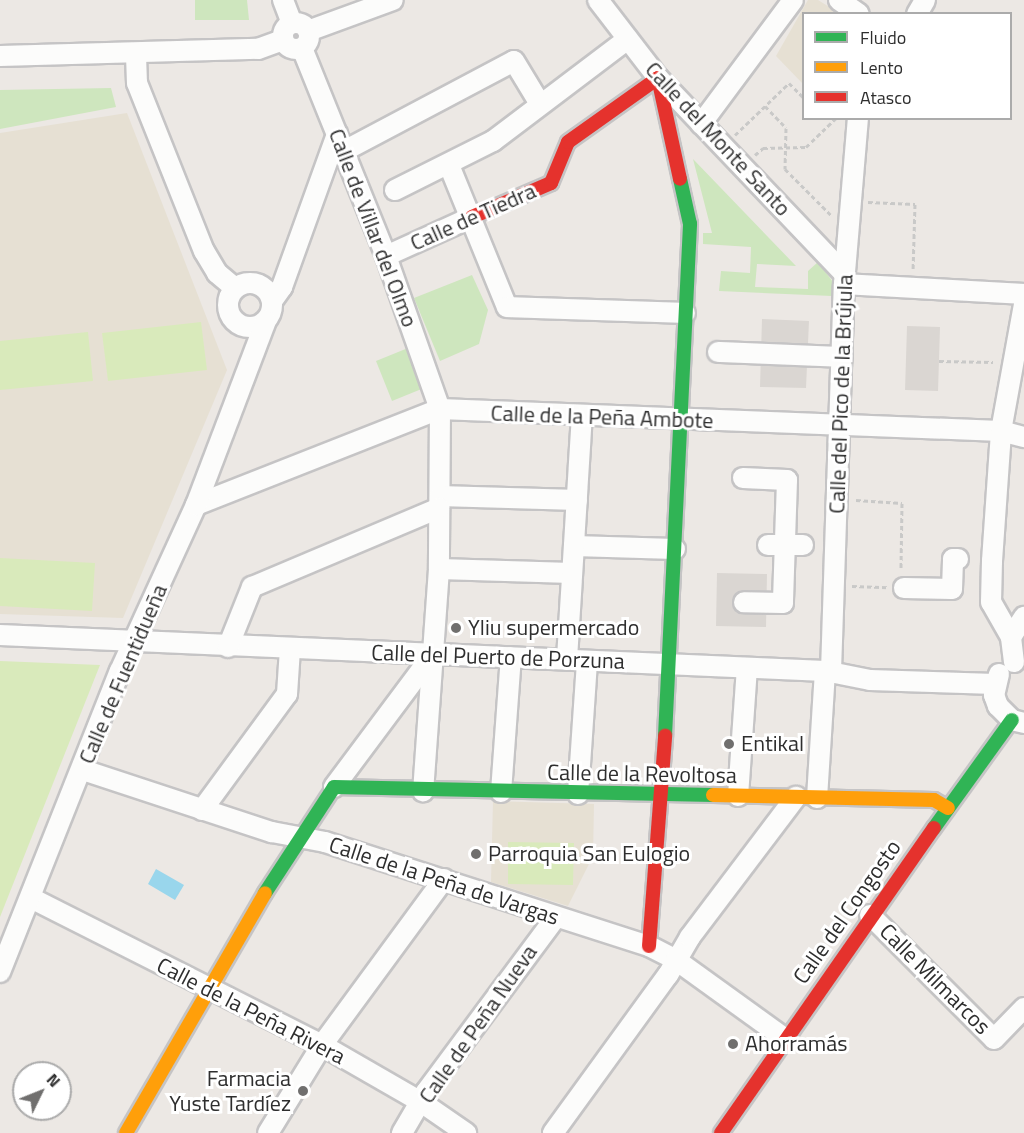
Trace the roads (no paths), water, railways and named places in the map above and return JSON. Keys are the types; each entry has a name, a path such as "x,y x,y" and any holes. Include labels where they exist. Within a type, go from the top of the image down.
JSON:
{"street":[{"name":"Calle de Villar del Olmo","path":"283,0 386,256 440,409 439,569 423,791"},
{"path":"0,56 136,55 258,49 393,0"},
{"name":"Calle del Monte Santo","path":"598,0 658,78 844,272"},
{"path":"701,124 793,0"},
{"path":"839,0 856,12"},
{"path":"395,190 450,165 493,141 628,39"},
{"path":"136,55 137,83 204,251 218,273 235,288"},
{"path":"272,301 260,285 247,283 235,288 227,309 242,326 255,327 266,321 272,301 282,287 293,250 341,142 514,61 540,104"},
{"path":"649,946 670,665 690,224 658,78"},
{"name":"Calle de Tiedra","path":"386,256 551,183 568,142 658,78"},
{"name":"Calle del Pico de la Brújula","path":"817,798 828,671 841,423 844,272 858,120"},
{"path":"450,165 507,307 685,313"},
{"path":"260,285 293,250"},
{"path":"844,272 913,288 1024,294"},
{"path":"1018,721 998,706 995,684 999,673 1019,661 1011,637 991,602 1001,431 1024,304"},
{"name":"Calle de Fuentidueña","path":"0,972 83,770 113,688 136,643 196,505 247,377 266,321"},
{"name":"Calle de Fuentidueña","path":"242,326 247,377"},
{"path":"718,352 842,357"},
{"name":"Calle de la Peña Ambote","path":"196,505 440,409 681,421 841,423 1001,431 1024,437"},
{"path":"567,659 582,417"},
{"path":"743,478 787,480 783,603 744,602"},
{"path":"228,647 252,586 440,502 577,500"},
{"path":"574,546 675,549"},
{"path":"902,584 952,589 953,559 958,560"},
{"path":"439,569 572,573"},
{"path":"1011,637 1024,617"},
{"name":"Calle del Puerto de Porzuna","path":"0,635 228,647 828,671 870,680 995,684"},
{"path":"202,810 287,694 290,649"},
{"path":"126,1133 299,838 433,654"},
{"path":"501,792 511,657"},
{"path":"578,794 587,661"},
{"path":"738,796 747,668"},
{"name":"Calle del Congosto","path":"721,1133 870,915 948,808 1018,721"},
{"name":"Calle de la Peña de Vargas","path":"83,770 202,810 299,838 325,842 444,879 649,946 676,960 784,1038"},
{"name":"Calle de la Revoltosa","path":"334,787 423,791 934,800 948,808"},
{"path":"553,1133 796,797"},
{"path":"268,1133 322,1045 444,879"},
{"name":"Calle de la Peña Rivera","path":"31,897 211,991 322,1045 421,1102 466,1133"},
{"name":"Calle Milmarcos","path":"870,915 994,1039 1024,1008"},
{"name":"Calle de Peña Nueva","path":"402,1133 421,1102 556,916"}],"water":[{"path":"156,869 184,885 175,900 148,884"}],"place":[{"name":"Yliu supermercado","path":"456,628"},
{"name":"Entikal","path":"729,744"},
{"name":"Parroquia San Eulogio","path":"476,854"},
{"name":"Ahorramás","path":"733,1044"},
{"name":"Farmacia Yuste Tardíez","path":"303,1091"}]}
